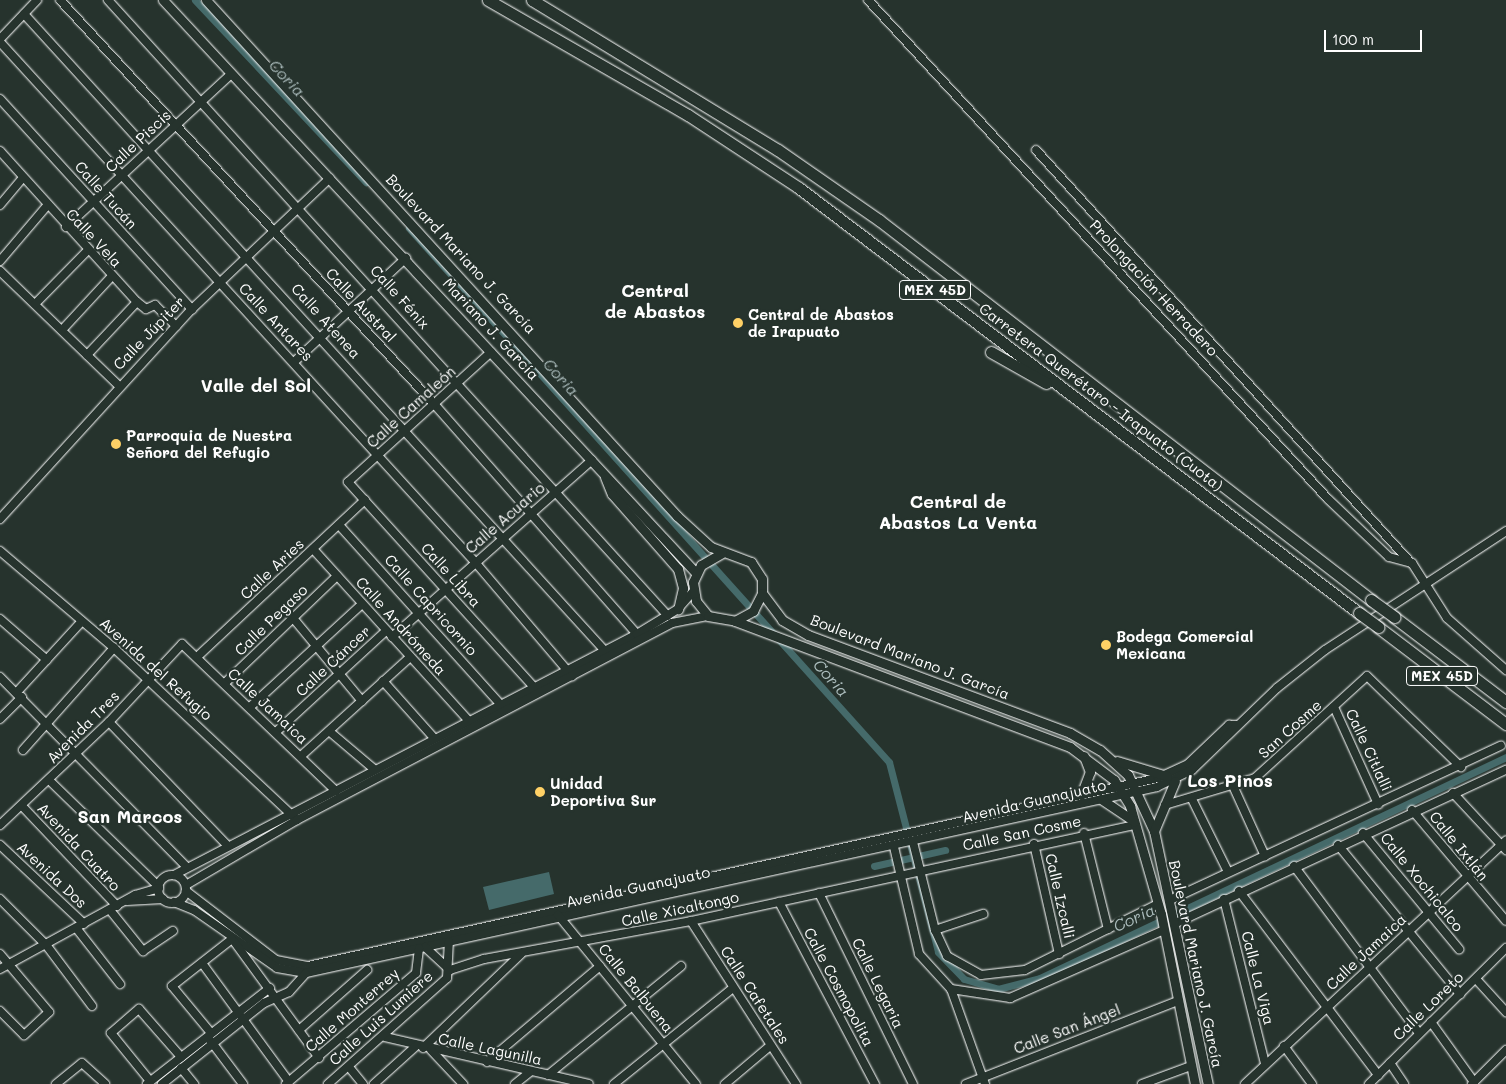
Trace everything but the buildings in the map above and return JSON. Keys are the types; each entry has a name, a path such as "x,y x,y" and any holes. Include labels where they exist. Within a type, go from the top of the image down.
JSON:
{"highway":[{"name":"Carretera Querétaro - Irapuato (Cuota)","path":"488,0 744,150 1102,417 1506,724"},
{"name":"Carretera Querétaro - Irapuato (Cuota)","path":"532,0 770,145 879,220 1506,702"},
{"path":"991,352 1102,417"}],"main road":[{"name":"Mariano J. García","path":"163,0 230,74 406,258 592,460 698,569"},
{"name":"Boulevard Mariano J. García","path":"206,0 677,516 722,553 751,562 762,579 762,593 782,620 808,635 1070,733 1112,759 1137,788 1154,830 1173,912 1208,1084"},
{"path":"602,470 612,494 678,569 683,588 678,609"},
{"path":"722,553 712,556 698,569 693,592 708,616 735,622 745,618 759,602 762,593"},
{"name":"Boulevard Mariano J. García","path":"735,622 798,648 1082,754 1123,791 1134,823 1156,905 1161,914 1195,1084"},
{"path":"1081,795 1090,772 1082,754"},
{"path":"1112,759 1171,778 1165,804 1154,830"},
{"path":"1101,799 1134,823"}],"street":[{"path":"0,41 37,0"},
{"name":"Calle Austral","path":"60,0 174,126 435,405 637,634"},
{"name":"Calle Fénix","path":"108,0 375,289 668,616"},
{"name":"Prolongación Herradero","path":"868,0 1328,499 1389,557 1412,563"},
{"name":"Calle Atenea","path":"24,14 322,336 605,651"},
{"name":"Calle Antares","path":"0,41 121,176 476,562 570,672"},
{"name":"Calle Piscis","path":"66,227 230,74"},
{"name":"Calle Tucán","path":"0,99 192,308"},
{"path":"1036,150 1412,563 1424,585 1447,618 1506,670"},
{"name":"Calle Vela","path":"0,152 21,180 137,302"},
{"name":"Calle Júpiter","path":"0,519 118,385 192,308 330,178"},
{"path":"0,205 21,180"},
{"path":"0,260 46,207"},
{"path":"35,304 88,250"},
{"path":"294,362 375,289 406,258"},
{"path":"0,271 118,385"},
{"path":"62,330 112,276"},
{"path":"87,355 137,302 146,309 155,305 176,326"},
{"name":"Calle Camaleón","path":"348,482 435,405 491,352"},
{"name":"Calle Acuario","path":"392,637 592,460"},
{"name":"Calle Libra","path":"348,482 534,687"},
{"name":"Calle Aries","path":"197,658 365,500"},
{"name":"Calle Capricornio","path":"339,525 501,705"},
{"path":"1123,791 1171,778 1325,650 1506,531"},
{"name":"Calle Andrómeda","path":"313,549 468,720"},
{"name":"Avenida del Refugio","path":"0,552 114,648 290,811 296,820"},
{"name":"Calle Pegaso","path":"225,683 337,576"},
{"path":"127,901 163,899 174,902 186,888 296,820 366,786 637,634 678,609 693,592"},
{"path":"250,707 362,604"},
{"path":"0,969 47,946 127,901 159,888 164,878 174,875 186,866 226,844 433,737 534,687 570,672 672,623 708,616"},
{"path":"293,618 362,701"},
{"path":"0,619 47,660"},
{"path":"0,719 47,660 82,621"},
{"name":"Calle Cáncer","path":"276,732 386,631"},
{"name":"Calle Jamaica","path":"182,644 335,788"},
{"name":"Avenida Tres","path":"0,826 78,754 182,644"},
{"path":"23,750 49,724 114,648"},
{"path":"301,756 410,657"},
{"name":"San Cosme","path":"1165,804 1234,788 1255,778 1367,676 1461,767"},
{"path":"0,677 20,694 186,866"},
{"path":"384,681 433,737"},
{"name":"Calle Citlalli","path":"1334,707 1378,804"},
{"path":"109,722 226,844"},
{"path":"329,731 374,768"},
{"path":"1173,912 1228,872 1461,767 1501,746"},
{"path":"1173,912 1224,899 1412,810 1506,770"},
{"path":"360,775 366,786"},
{"path":"49,780 159,888 163,899"},
{"path":"335,788 340,798"},
{"path":"1234,788 1265,856"},
{"name":"Avenida Guanajuato","path":"186,888 276,960 306,973 895,849 911,840 1081,795 1123,791"},
{"name":"Avenida Guanajuato","path":"174,902 277,968 295,969 555,910 899,838 911,840 1101,799 1123,791"},
{"path":"1453,793 1505,845"},
{"path":"1192,799 1228,872"},
{"name":"Avenida Cuatro","path":"22,806 114,908 143,951 173,931"},
{"name":"Calle Ixtlán","path":"1412,810 1465,877 1506,921"},
{"name":"Calle San Cosme","path":"917,868 1134,823"},
{"path":"1084,832 1108,929"},
{"name":"Calle Xochicalco","path":"1363,833 1459,949"},
{"path":"911,840 935,930 947,956 965,969 981,975 1007,974 1059,954 1156,905"},
{"name":"Calle Izcalli","path":"1034,844 1059,954"},
{"name":"Avenida Dos","path":"0,845 84,924"},
{"path":"1338,845 1460,994"},
{"name":"Calle Jamaica","path":"1245,1084 1465,877 1505,845"},
{"path":"895,849 919,954 951,988 983,1080"},
{"path":"1294,866 1419,1033"},
{"name":"Calle Xicaltongo","path":"450,970 484,958 581,943 779,902 917,868"},
{"path":"174,875 186,888"},
{"path":"1239,891 1325,1008 1378,1075"},
{"name":"Calle Legaria","path":"819,893 913,1084"},
{"path":"0,899 47,946 92,1006"},
{"name":"Calle La Viga","path":"1224,899 1265,1064"},
{"name":"Calle Cosmopolita","path":"779,902 875,1084"},
{"name":"Calle Balbuena","path":"555,910 696,1084"},
{"path":"935,930 983,914"},
{"name":"Calle Cafetales","path":"691,920 796,1084"},
{"path":"951,988 1010,998 1164,927"},
{"path":"76,929 120,984"},
{"path":"243,1084 213,1044 209,1034 172,986 231,937 270,988 319,1058"},
{"name":"Calle Luis Lumiere","path":"328,1084 385,1037 450,970 449,942"},
{"name":"Calle Luis Lumiere","path":"422,948 450,970"},
{"name":"Calle Monterrey","path":"287,1083 319,1058 416,973 422,948"},
{"name":"Calle Loreto","path":"1369,1084 1506,948"},
{"path":"374,1084 424,1048 523,953"},
{"path":"0,954 49,1012 24,1035 0,1011"},
{"path":"202,963 244,1018 287,1083"},
{"path":"487,1062 600,966"},
{"path":"548,1075 681,966"},
{"path":"294,986 295,969"},
{"path":"299,1030 367,970"},
{"path":"162,1084 244,1018 294,986 306,973"},
{"path":"1476,979 1506,1012"},
{"path":"181,1058 140,1009 111,1030 148,1082 181,1058 209,1034 270,988"},
{"path":"614,1084 733,988"},
{"name":"Calle San Ángel","path":"966,1084 983,1080 1178,1001"},
{"path":"1431,1022 1473,1083 1506,1050"},
{"name":"Calle Lagunilla","path":"385,1037 424,1048 585,1084"},
{"path":"725,1084 770,1046"},
{"path":"1284,1046 1312,1084"},
{"path":"424,1048 462,1084"},
{"path":"56,1084 82,1063 91,1068 105,1084"},
{"path":"1390,1063 1404,1084"},
{"path":"1142,1084 1191,1066"},
{"path":"349,1067 363,1084"},
{"path":"181,1068 194,1084"},
{"path":"164,1070 170,1077"},
{"path":"515,1084 530,1072"}],"water":[{"path":"549,872 554,894 489,910 483,887"}],"waterway":[{"name":"Coria","path":"195,0 366,182"},
{"name":"Coria","path":"409,228 889,762 938,952 964,979 998,989 1040,978 1506,757"},
{"path":"874,866 945,850"}],"place":[{"name":"Central de Abastos de Irapuato","path":"738,323"},
{"name":"Parroquia de Nuestra Señora del Refugio","path":"116,444"},
{"name":"Bodega Comercial Mexicana","path":"1106,645"},
{"name":"Unidad Deportiva Sur","path":"540,792"}],"district":[{"name":"Central de Abastos","path":"655,301"},
{"name":"Valle del Sol","path":"256,385"},
{"name":"Central de Abastos La Venta","path":"958,512"},
{"name":"Los Pinos","path":"1230,780"},
{"name":"San Marcos","path":"130,816"}]}
